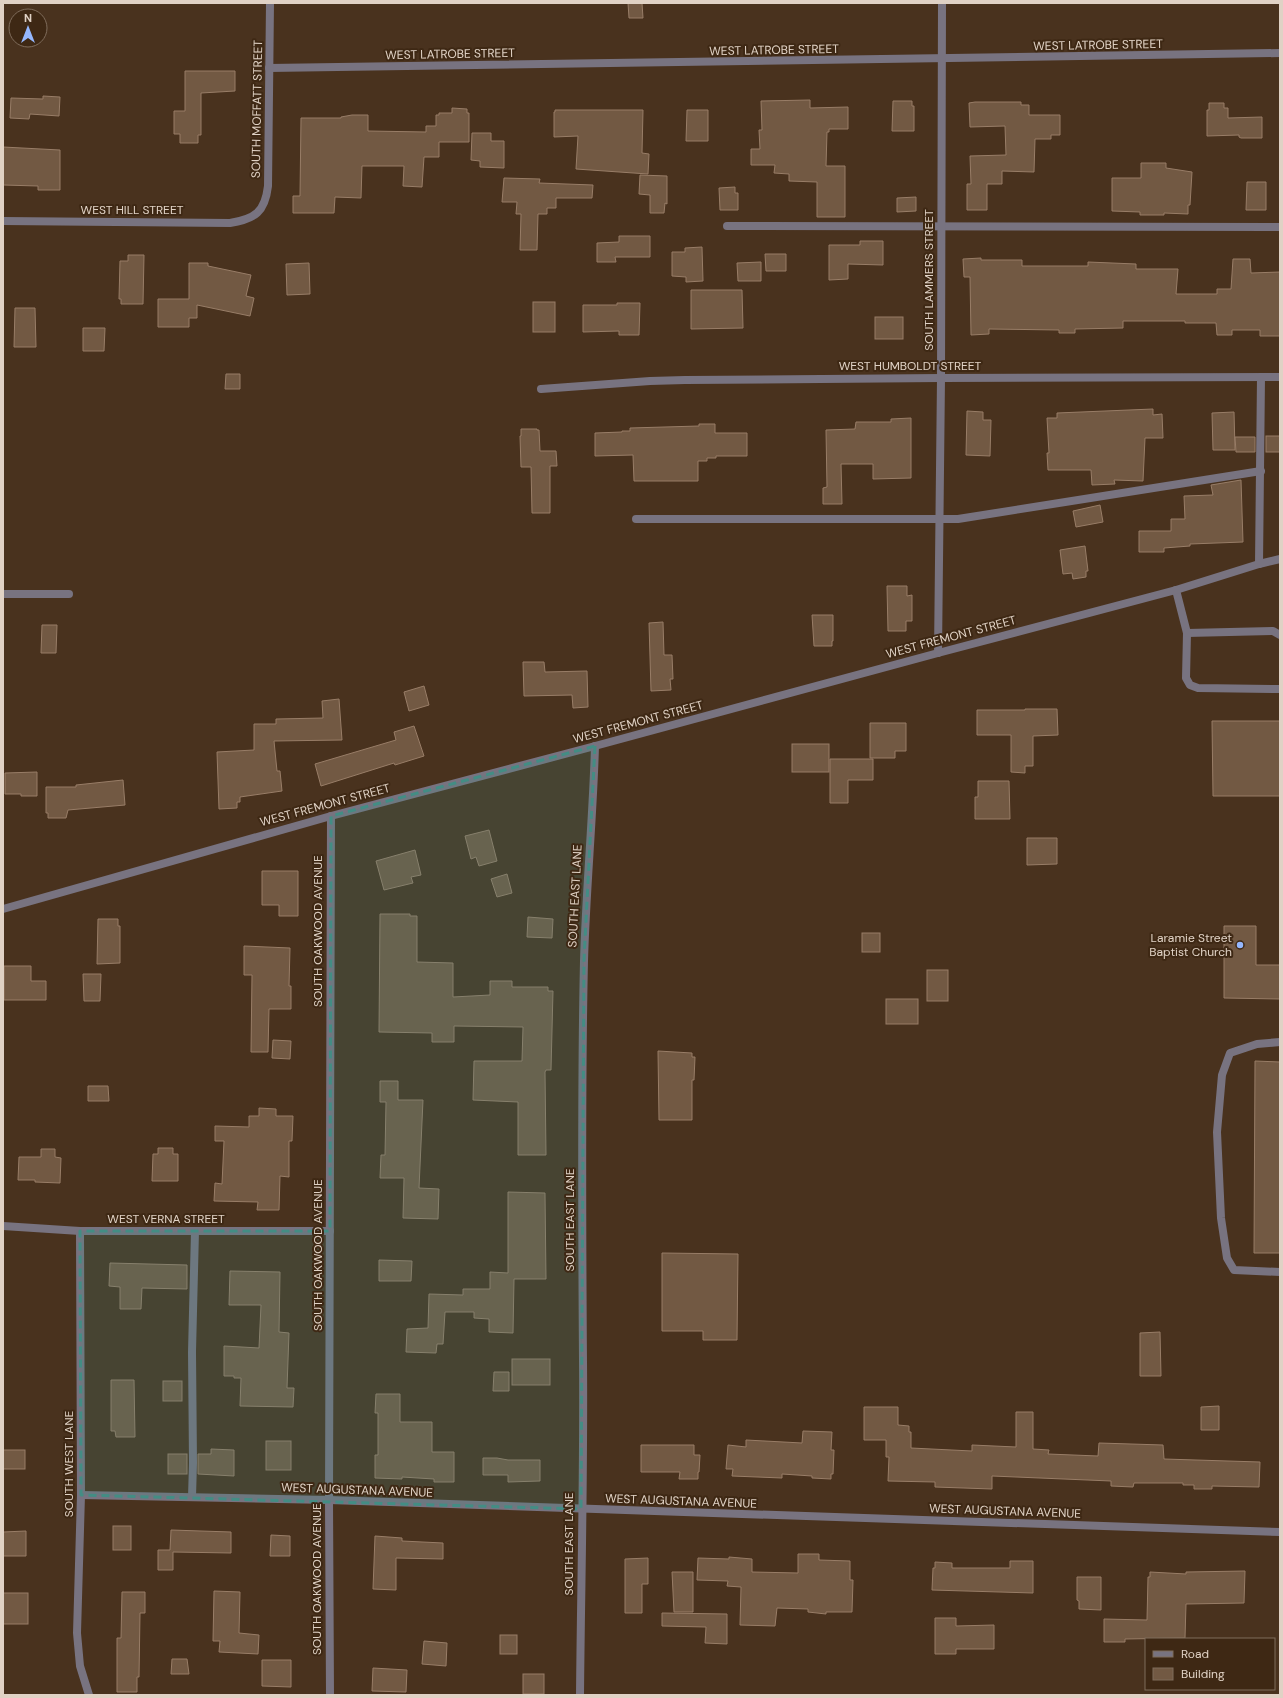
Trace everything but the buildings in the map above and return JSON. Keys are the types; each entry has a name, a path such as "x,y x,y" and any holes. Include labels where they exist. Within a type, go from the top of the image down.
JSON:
{"street":[{"name":"SOUTH MOFFATT STREET","path":"258,213 264,205 268,186 270,3"},
{"name":"SOUTH LAMMERS STREET","path":"938,653 942,226 942,3"},
{"name":"WEST LATROBE STREET","path":"269,68 1280,54"},
{"name":"WEST HILL STREET","path":"3,221 230,223 247,219 258,213"},
{"path":"727,226 1280,227"},
{"path":"1259,564 1261,377"},
{"name":"WEST HUMBOLDT STREET","path":"540,389 657,381 1280,377"},
{"path":"636,519 958,518 1261,471"},
{"name":"WEST FREMONT STREET","path":"3,908 331,816 1176,590 1259,564 1280,559"},
{"path":"1176,590 1186,634 1186,678 1190,685 1198,688 1280,689"},
{"path":"3,594 69,594"},
{"path":"1186,634 1273,631 1280,635"},
{"name":"SOUTH EAST LANE","path":"580,1695 583,1364 581,1222 584,960 588,858 594,797 595,746"},
{"name":"SOUTH OAKWOOD AVENUE","path":"330,1695 329,1500 331,816"},
{"path":"1280,1042 1257,1044 1230,1052 1222,1075 1217,1132 1221,1218 1227,1258 1234,1270 1280,1272"},
{"name":"WEST VERNA STREET","path":"3,1226 80,1231 330,1231"},
{"name":"SOUTH WEST LANE","path":"80,1231 81,1495 76,1633 80,1666 89,1695"},
{"path":"192,1497 194,1463 192,1352 195,1231"},
{"name":"WEST AUGUSTANA AVENUE","path":"81,1495 329,1500 1280,1532"}],"highlighted area":[{"path":"595,746 584,960 581,1509 81,1495 80,1231 330,1231 331,816"}],"place":[{"name":"Laramie Street Baptist Church","path":"1240,945"}]}
